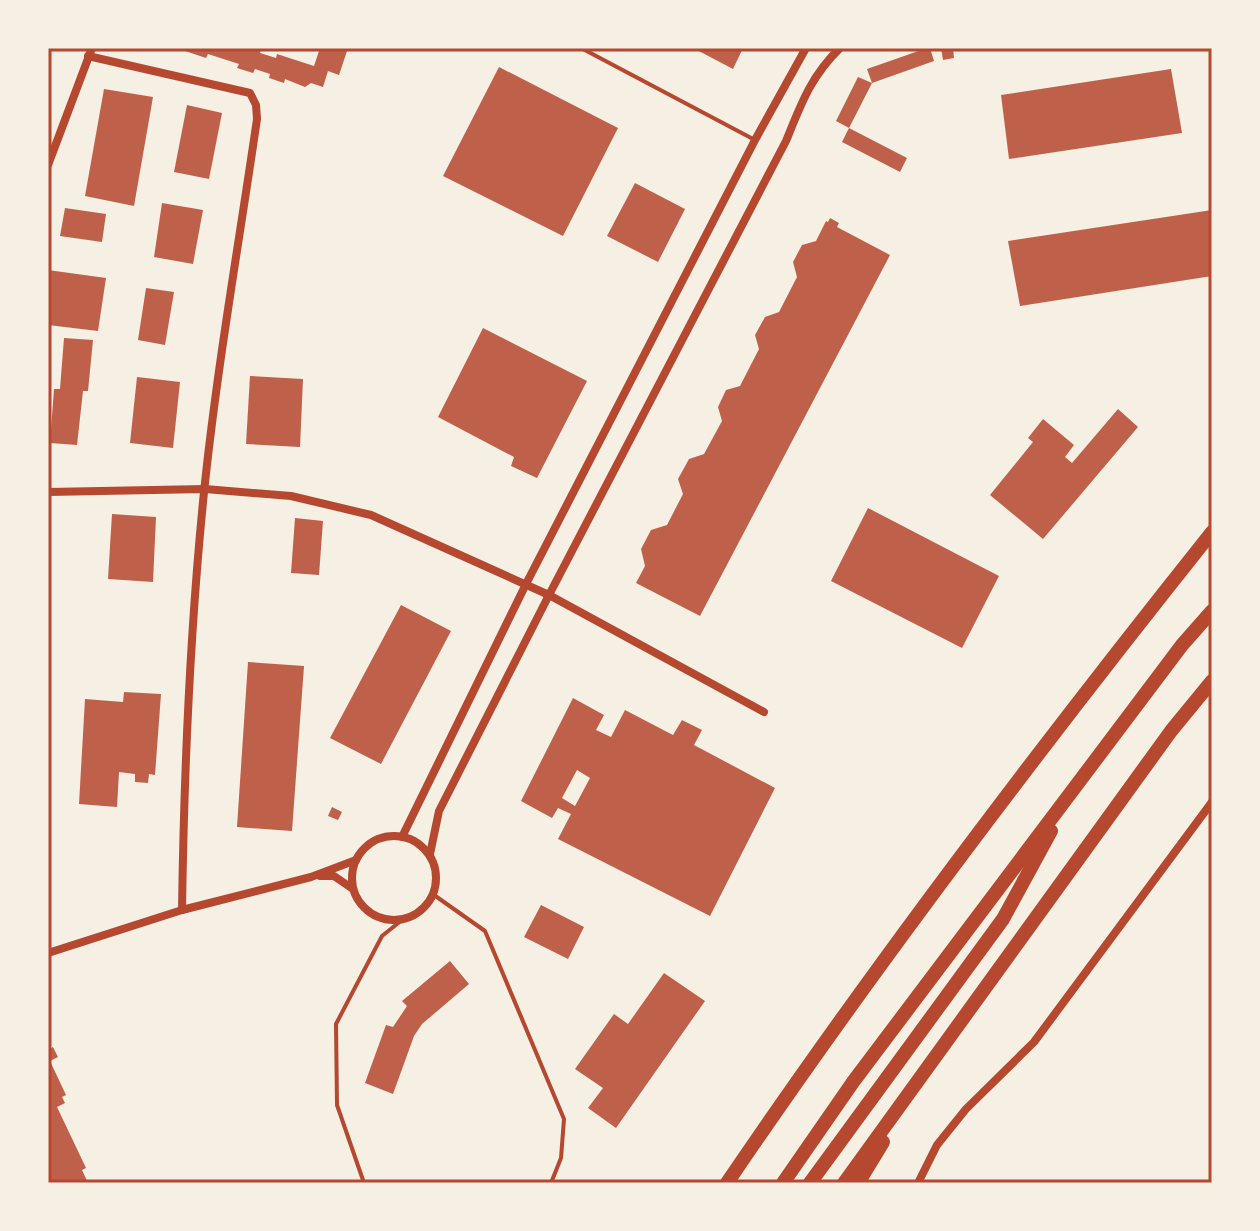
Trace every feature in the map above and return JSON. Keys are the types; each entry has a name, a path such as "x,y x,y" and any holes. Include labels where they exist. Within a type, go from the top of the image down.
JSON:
{"highway":[{"path":"727,1183 796,1081 995,809 1212,532"},
{"path":"783,1183 853,1082 1182,645 1212,611"},
{"path":"844,1183 1171,731 1212,681"},
{"path":"810,1183 1003,919 1076,785"},
{"path":"858,1183 924,1074"}],"street":[{"path":"402,837 526,584 755,140 806,48"},
{"path":"430,854 439,811 786,141 809,85 822,65 840,48"},
{"path":"48,165 90,52 250,93 256,105 257,119 205,489 183,798 182,910"},
{"path":"48,492 205,489 291,496 371,515 549,595 764,712"},
{"path":"918,1183 937,1145 966,1109 1034,1042 1212,802"},
{"path":"311,877 334,876 353,889 364,907 381,919 402,920 421,911 434,895 437,874 430,854 418,843 402,837 383,837 367,846 356,860 352,874 353,889"},
{"path":"48,953 182,910 311,877 356,860"}],"lane":[{"path":"581,48 755,140"},
{"path":"434,895 485,931 564,1119 561,1158 551,1183"},
{"path":"364,1183 337,1105 336,1024 382,936 402,920"}],"building":[{"path":"176,48 259,48 260,53 276,58 277,54 314,66 320,48 348,48 339,75 328,71 323,87 311,83 305,87 285,79 284,83 269,78 270,74 255,69 253,73 237,68 239,64 208,54 206,58"},
{"path":"693,48 743,48 733,69"},
{"path":"930,48 934,61 872,83 867,69"},
{"path":"941,48 953,48 954,58 943,60"},
{"path":"499,67 618,128 563,236 443,176"},
{"path":"1171,69 1182,133 1009,159 1001,95"},
{"path":"858,77 872,83 849,128 836,121"},
{"path":"104,89 153,97 134,206 85,196"},
{"path":"187,105 222,113 209,179 174,172"},
{"path":"849,128 907,158 900,172 842,142"},
{"path":"635,183 685,209 658,262 607,236"},
{"path":"162,203 203,210 193,264 154,257"},
{"path":"65,208 106,214 102,242 60,236"},
{"path":"1212,210 1212,276 1020,306 1008,241"},
{"path":"830,218 839,223 837,227 890,255 700,616 636,583 645,566 641,549 651,530 667,525 683,494 678,479 689,459 704,454 722,421 718,407 726,390 740,386 759,349 755,335 765,317 779,312 797,277 793,262 802,245 816,241"},
{"path":"48,270 106,278 98,331 48,325"},
{"path":"146,288 174,292 165,345 138,340"},
{"path":"483,328 587,381 537,478 511,466 514,457 438,417"},
{"path":"64,338 93,340 88,391 83,391 77,445 50,443 54,389 60,389"},
{"path":"250,376 303,379 300,447 246,444"},
{"path":"137,377 180,382 173,448 130,443"},
{"path":"1118,409 1138,427 1043,539 990,495 1033,442 1028,438 1043,419 1074,445 1065,457 1072,463"},
{"path":"868,508 999,576 962,648 831,581"},
{"path":"112,514 156,517 153,582 108,579"},
{"path":"295,518 323,521 319,575 291,573"},
{"path":"401,605 451,631 381,764 330,738"},
{"path":"248,662 304,666 292,831 237,827"},
{"path":"124,692 161,694 155,775 149,774 148,783 135,782 135,774 119,772 117,807 79,804 85,699 123,702"},
{"path":"573,698 604,715 596,730 611,737 625,710 673,735 682,720 702,730 694,745 775,788 710,916 558,839 571,814 558,808 552,818 521,801","holes":["577,770 590,778 575,806 562,798"]},
{"path":"332,807 342,812 338,820 328,816"},
{"path":"541,905 584,927 568,959 524,937"},
{"path":"450,961 469,984 422,1024 414,1036 393,1094 365,1083 386,1025 393,1027 407,1006 402,1001"},
{"path":"664,973 705,1001 616,1128 588,1108 603,1088 575,1069 614,1014 628,1024"},
{"path":"53,1047 58,1057 50,1061 66,1095 62,1097 65,1103 57,1107 86,1168 82,1170 88,1183 48,1183 48,1050"}]}
